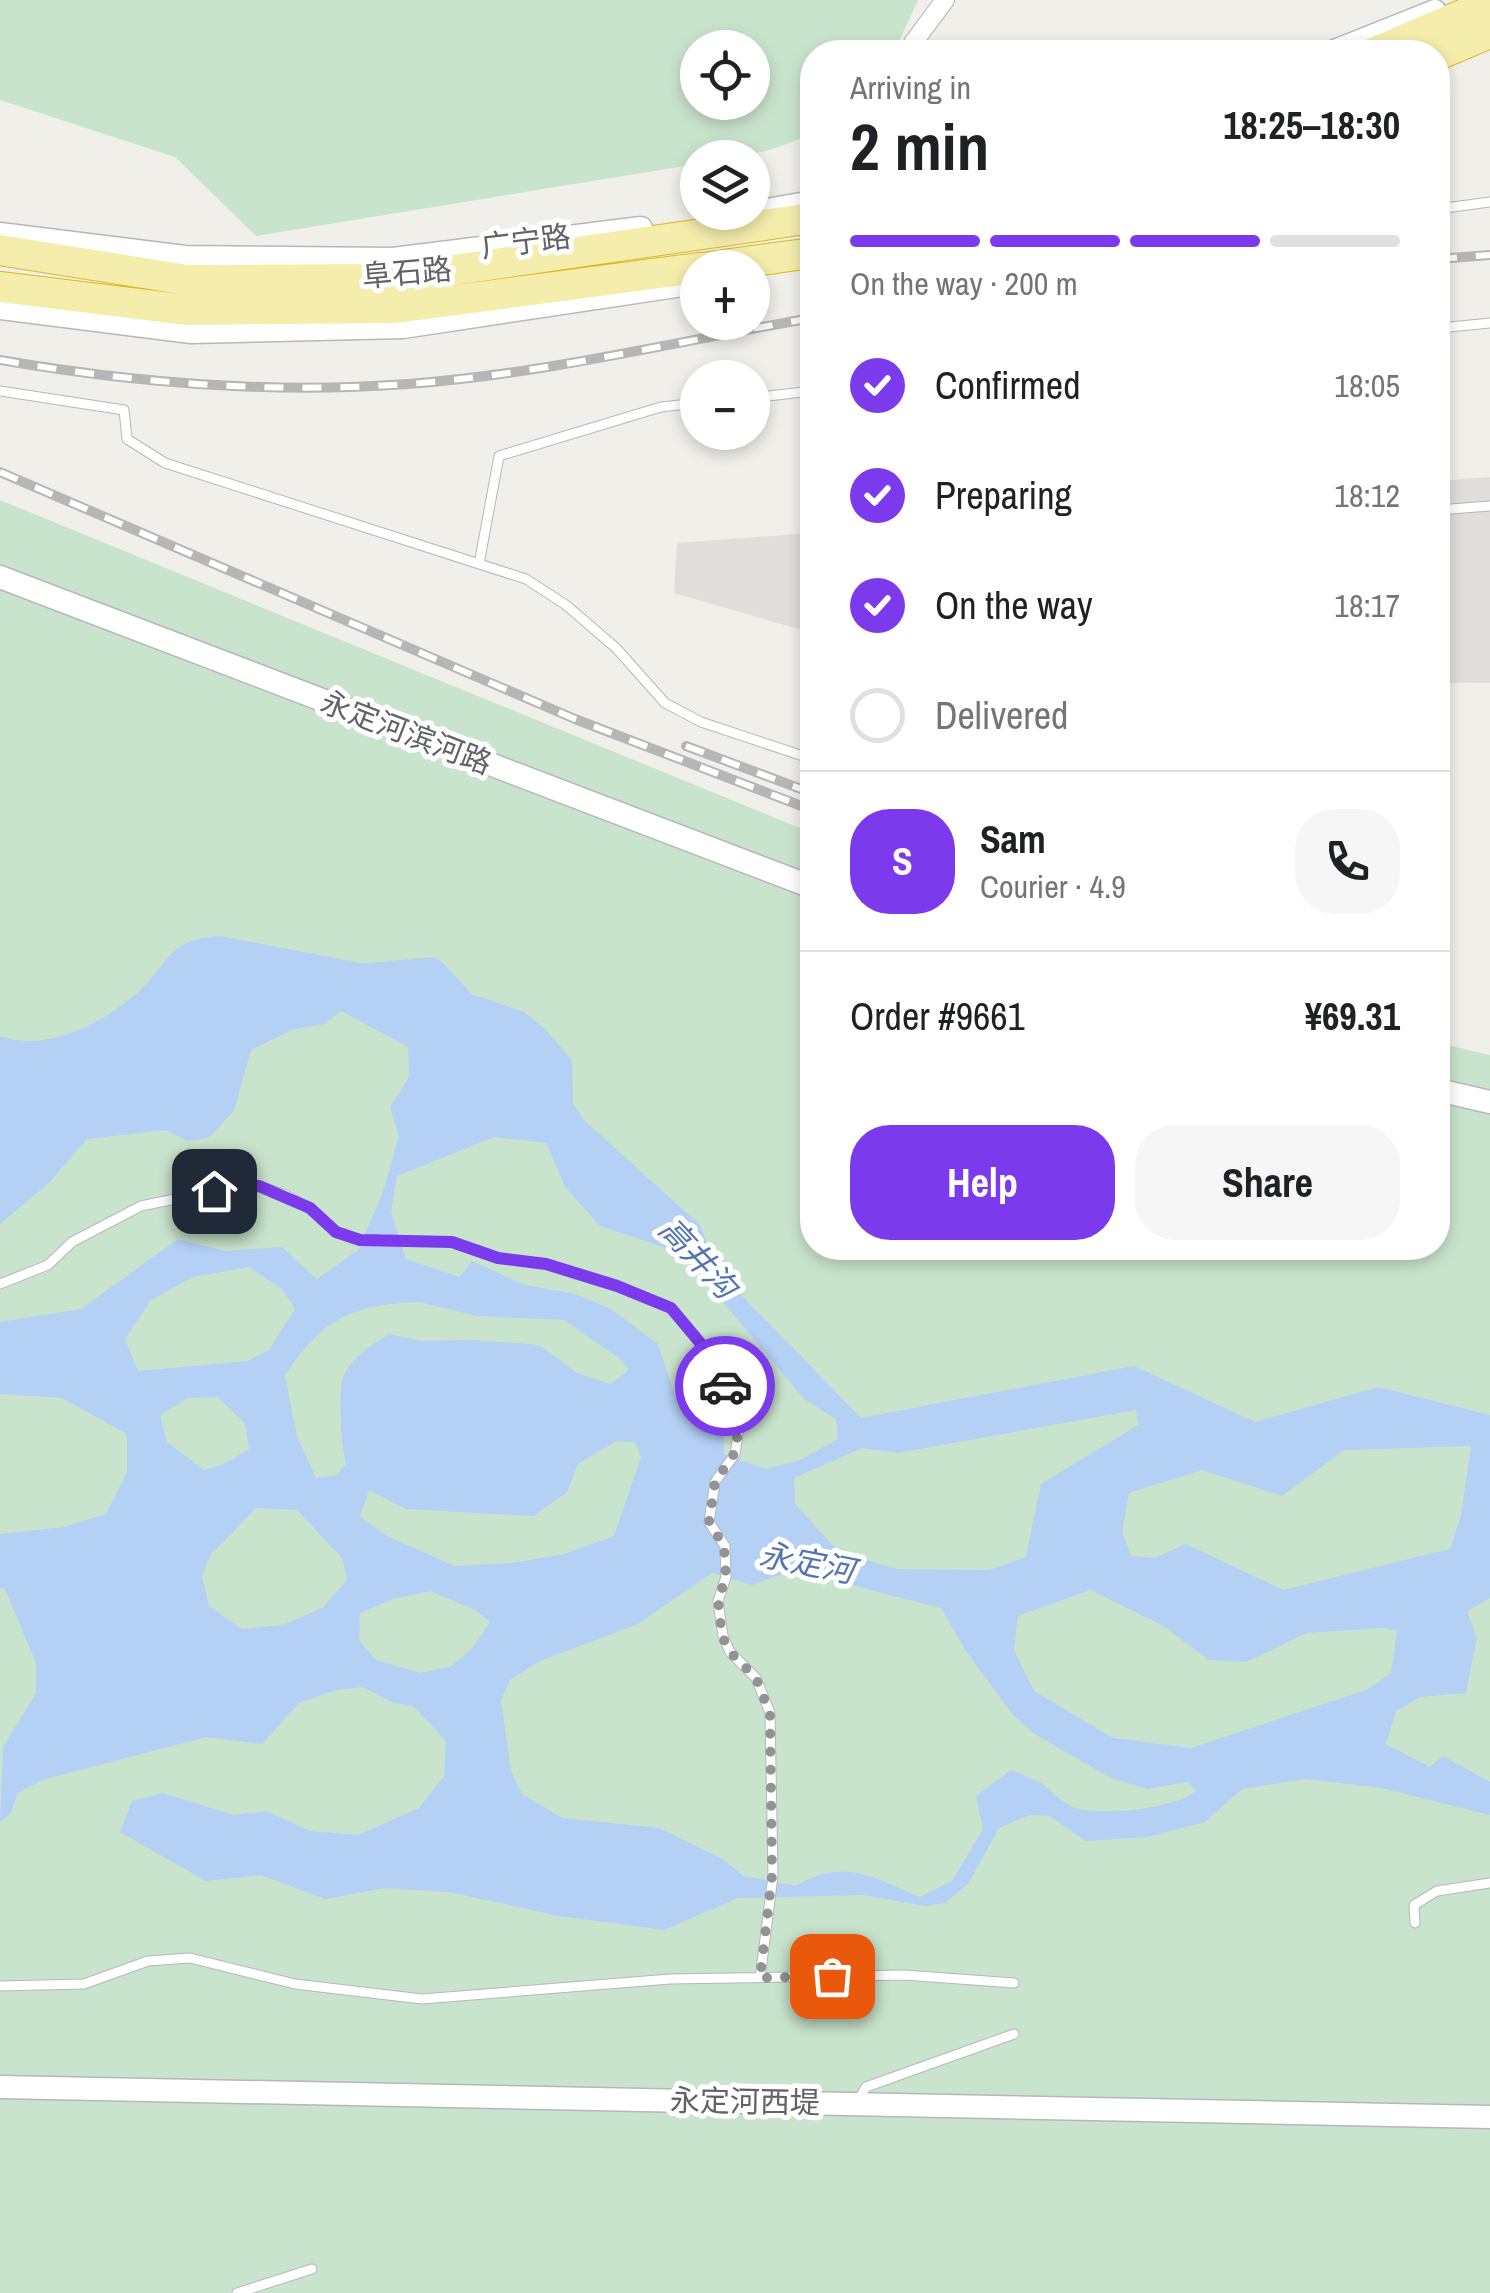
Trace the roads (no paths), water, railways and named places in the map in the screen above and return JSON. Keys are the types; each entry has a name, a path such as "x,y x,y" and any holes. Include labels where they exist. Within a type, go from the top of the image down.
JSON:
{"highway":[{"path":"1403,40 1490,3"},
{"path":"1450,50 1490,32"},
{"name":"阜石路","path":"0,250 188,280 392,278 800,220"},
{"name":"阜石路","path":"770,259 800,255"},
{"name":"阜石路","path":"0,287 187,310 395,308 680,270"}],"street":[{"path":"915,40 945,0"},
{"path":"1362,40 1462,0"},
{"path":"1450,65 1490,46"},
{"name":"广宁路","path":"0,234 185,257 392,259 722,218 800,204"},
{"path":"770,271 800,267"},
{"path":"0,308 191,332 403,327 680,285"},
{"name":"永定河滨河路","path":"0,577 800,882"},
{"path":"1450,1093 1490,1102"},
{"name":"永定河西堤","path":"0,2087 1490,2118"}],"lane":[{"path":"1450,207 1490,202"},
{"path":"1450,327 1490,323"},
{"path":"0,391 124,410 127,440 165,463 526,579 566,605 616,648 665,702 702,722 800,755"},
{"path":"770,396 800,393"},
{"path":"479,564 500,456 661,407 680,405"},
{"path":"1450,509 1490,506"},
{"path":"0,1284 48,1264 72,1242 141,1206 259,1186 310,1208 336,1232 360,1240 452,1242 498,1258 546,1264 671,1308 707,1351 728,1392 739,1428 734,1454 715,1482 709,1522 724,1546 726,1577 718,1600 722,1636 730,1652 756,1678 770,1714 772,1876 760,1978"},
{"path":"1415,1923 1414,1905 1437,1891 1490,1884"},
{"path":"0,1986 84,1984 148,1961 190,1958 295,1984 422,1999 670,1979 904,1975 1014,1984"},
{"path":"856,2104 866,2088 1014,2034"},
{"path":"237,2293 312,2269"}],"water":[{"name":"永定河","path":"220,936 366,964 430,987 484,998 524,1012 572,1060 573,1103 584,1120 700,1225 718,1271 861,1418 1134,1366 1255,1422 1378,1387 1490,1415 1490,1598 1467,1611 1477,1638 1466,1693 1420,1697 1396,1711 1386,1744 1430,1767 1443,1756 1490,1782 1490,1815 1382,1788 1305,1779 1242,1789 1205,1822 1147,1837 1086,1841 1049,1816 1029,1815 999,1828 968,1884 945,1903 925,1906 863,1895 738,1898 664,1930 559,1916 449,1892 385,1888 325,1899 261,1875 206,1881 120,1832 132,1801 163,1793 233,1815 266,1811 310,1831 358,1835 419,1808 444,1776 446,1741 413,1706 394,1703 363,1687 336,1690 299,1703 262,1744 206,1737 42,1780 18,1793 10,1814 0,1822 3,1747 36,1693 36,1663 5,1589 0,1588 0,1534 64,1527 106,1514 127,1472 127,1434 62,1398 0,1394 0,1322 81,1309 178,1239 226,1251 282,1247 317,1279 358,1250 383,1192 399,1136 390,1107 409,1077 408,1047 341,1011 324,1024 292,1030 251,1050 234,1111 208,1138 187,1141 166,1130 87,1139 49,1183 0,1224 0,1036 37,1041 75,1032 127,1001 181,946","holes":["494,1137 546,1143 566,1188 600,1226 666,1248 696,1270 804,1399 836,1419 838,1439 800,1460 766,1469 724,1454 723,1404 706,1399 699,1410 678,1404 658,1344 611,1309 575,1294 525,1285 472,1261 460,1277 406,1259 391,1212 397,1176","249,1267 282,1289 295,1309 269,1350 248,1361 138,1371 125,1339 151,1300 193,1277","419,1302 477,1316 564,1320 619,1358 629,1370 610,1384 577,1373 539,1345 420,1341 389,1334 357,1358 343,1377 341,1420 346,1464 336,1475 316,1478 297,1437 285,1376 325,1329 340,1319 375,1307","217,1397 245,1423 249,1449 224,1464 204,1470 167,1442 160,1415 188,1398","1136,1410 1138,1425 1041,1484 1026,1557 989,1570 897,1569 839,1552 795,1504 794,1478 862,1448 897,1453","616,1441 635,1442 641,1457 614,1536 564,1554 512,1563 455,1566 389,1537 360,1517 369,1490 406,1509 534,1516 567,1492 578,1464","1471,1446 1461,1515 1450,1549 1283,1590 1186,1544 1155,1558 1131,1556 1122,1532 1129,1493 1202,1470 1282,1496 1344,1450","256,1508 297,1510 342,1558 347,1580 322,1608 283,1625 242,1629 209,1606 202,1577 211,1554","793,1570 941,1608 966,1651 1012,1714 1033,1733 1111,1778 1147,1789 1188,1782 1196,1790 1187,1797 1156,1806 1084,1810 1069,1805 1041,1783 1011,1770 976,1796 983,1829 952,1881 920,1897 844,1871 813,1877 796,1886 744,1876 721,1858 659,1828 563,1818 522,1794 511,1771 501,1700 510,1680 540,1661 638,1624 712,1573 752,1585","1090,1590 1162,1625 1209,1660 1246,1662 1307,1633 1382,1628 1397,1631 1391,1673 1366,1690 1191,1748 1113,1738 1034,1691 1014,1650 1018,1616","430,1591 475,1610 490,1622 473,1647 452,1666 420,1673 376,1660 359,1640 360,1613 393,1599"]}],"waterway":[{"name":"高井沟","path":"356,982 430,975 477,1025"}],"railway":[{"path":"1450,258 1490,255"},
{"path":"0,360 101,375 203,384 357,387 510,373 800,320"},
{"path":"0,472 575,719 800,805"},
{"path":"686,746 800,789"}]}
